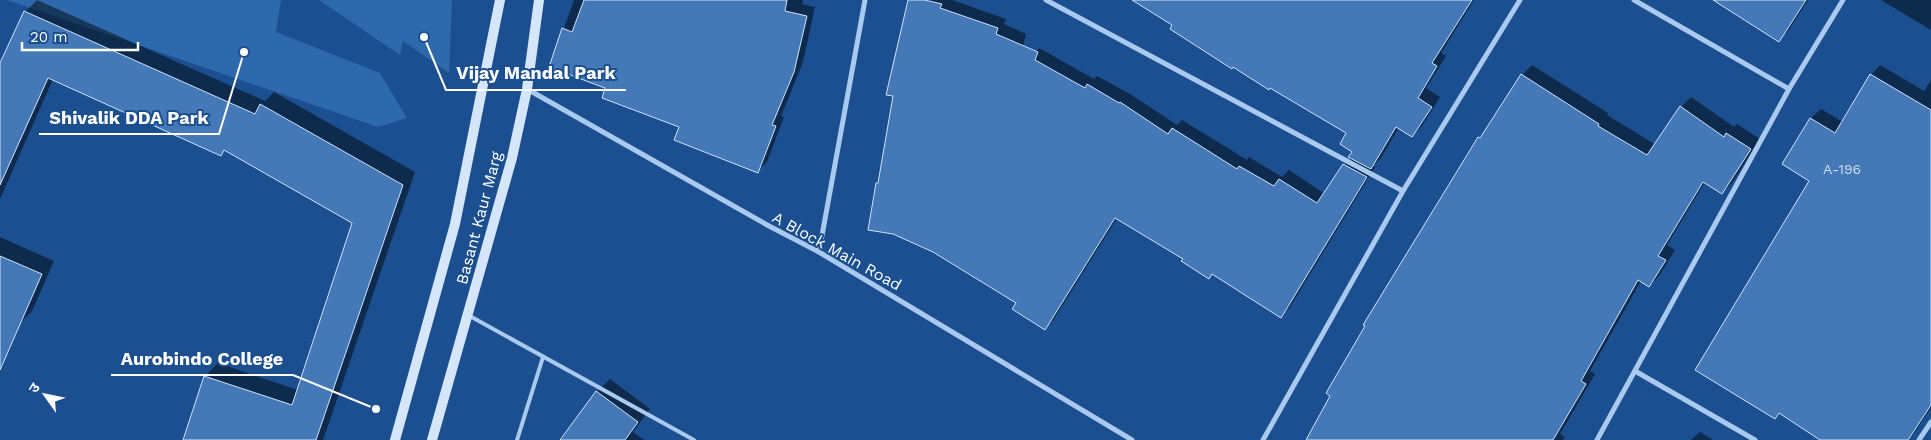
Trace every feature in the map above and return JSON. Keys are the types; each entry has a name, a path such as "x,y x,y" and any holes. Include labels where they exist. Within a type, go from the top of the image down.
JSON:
{"main road":[{"name":"Basant Kaur Marg","path":"395,440 456,224 500,0"},
{"name":"Basant Kaur Marg","path":"432,440 512,158 527,89 539,0"}],"street":[{"path":"819,252 865,0"},
{"path":"1046,0 1403,191"},
{"path":"1263,440 1403,191 1520,0"},
{"path":"1634,0 1789,89"},
{"path":"1597,440 1789,89 1844,0"},
{"name":"A Block Main Road","path":"527,89 769,226 819,252 1132,440"},
{"path":"1635,371 1755,440"},
{"path":"1919,440 1931,422"}],"lane":[{"path":"468,315 694,440"},
{"path":"517,440 543,357"}],"shaded area":[{"path":"7,0 281,0 276,32 380,73 407,118 378,127"},
{"path":"319,0 452,0 449,73 403,41 400,55"}],"building":[{"path":"584,0 787,0 785,11 807,16 794,72 772,125 776,126 758,173 674,140 679,127 602,98 605,88 549,67 562,28 572,32"},
{"path":"908,0 925,0 942,4 940,8 998,28 996,34 1038,52 1035,60 1085,88 1087,84 1120,102 1168,134 1172,128 1237,169 1239,166 1274,186 1279,179 1317,203 1343,164 1367,177 1281,318 1212,274 1209,279 1181,261 1183,259 1115,218 1045,330 1012,309 1016,303 933,252 893,234 868,230 893,96 886,95"},
{"path":"1132,0 1472,0 1432,63 1437,66 1418,98 1432,107 1412,137 1396,127 1371,169 1348,157 1352,152 1340,144 1346,133 1270,88 1269,90 1233,67 1232,69 1170,29 1172,25"},
{"path":"1713,0 1806,0 1779,42"},
{"path":"24,11 255,114 260,104 403,185 316,440 183,440 204,376 292,405 352,223 224,150 221,156 48,78 0,185 0,63"},
{"path":"1521,74 1599,124 1598,126 1647,155 1680,106 1724,137 1726,133 1751,149 1722,194 1703,182 1658,256 1666,260 1649,287 1638,280 1581,381 1586,384 1553,440 1306,440 1330,396 1326,393 1365,326 1363,325 1478,137 1480,138"},
{"path":"1870,74 1931,110 1931,405 1908,440 1820,440 1779,413 1775,419 1695,370 1809,181 1782,164 1810,118 1835,133"},
{"path":"0,256 42,274 0,370"},
{"path":"596,391 638,422 625,440 560,440"}],"place":[{"name":"Vijay Mandal Park","path":"424,37"},
{"name":"Shivalik DDA Park","path":"244,52"},
{"name":"Aurobindo College","path":"376,409"}]}
